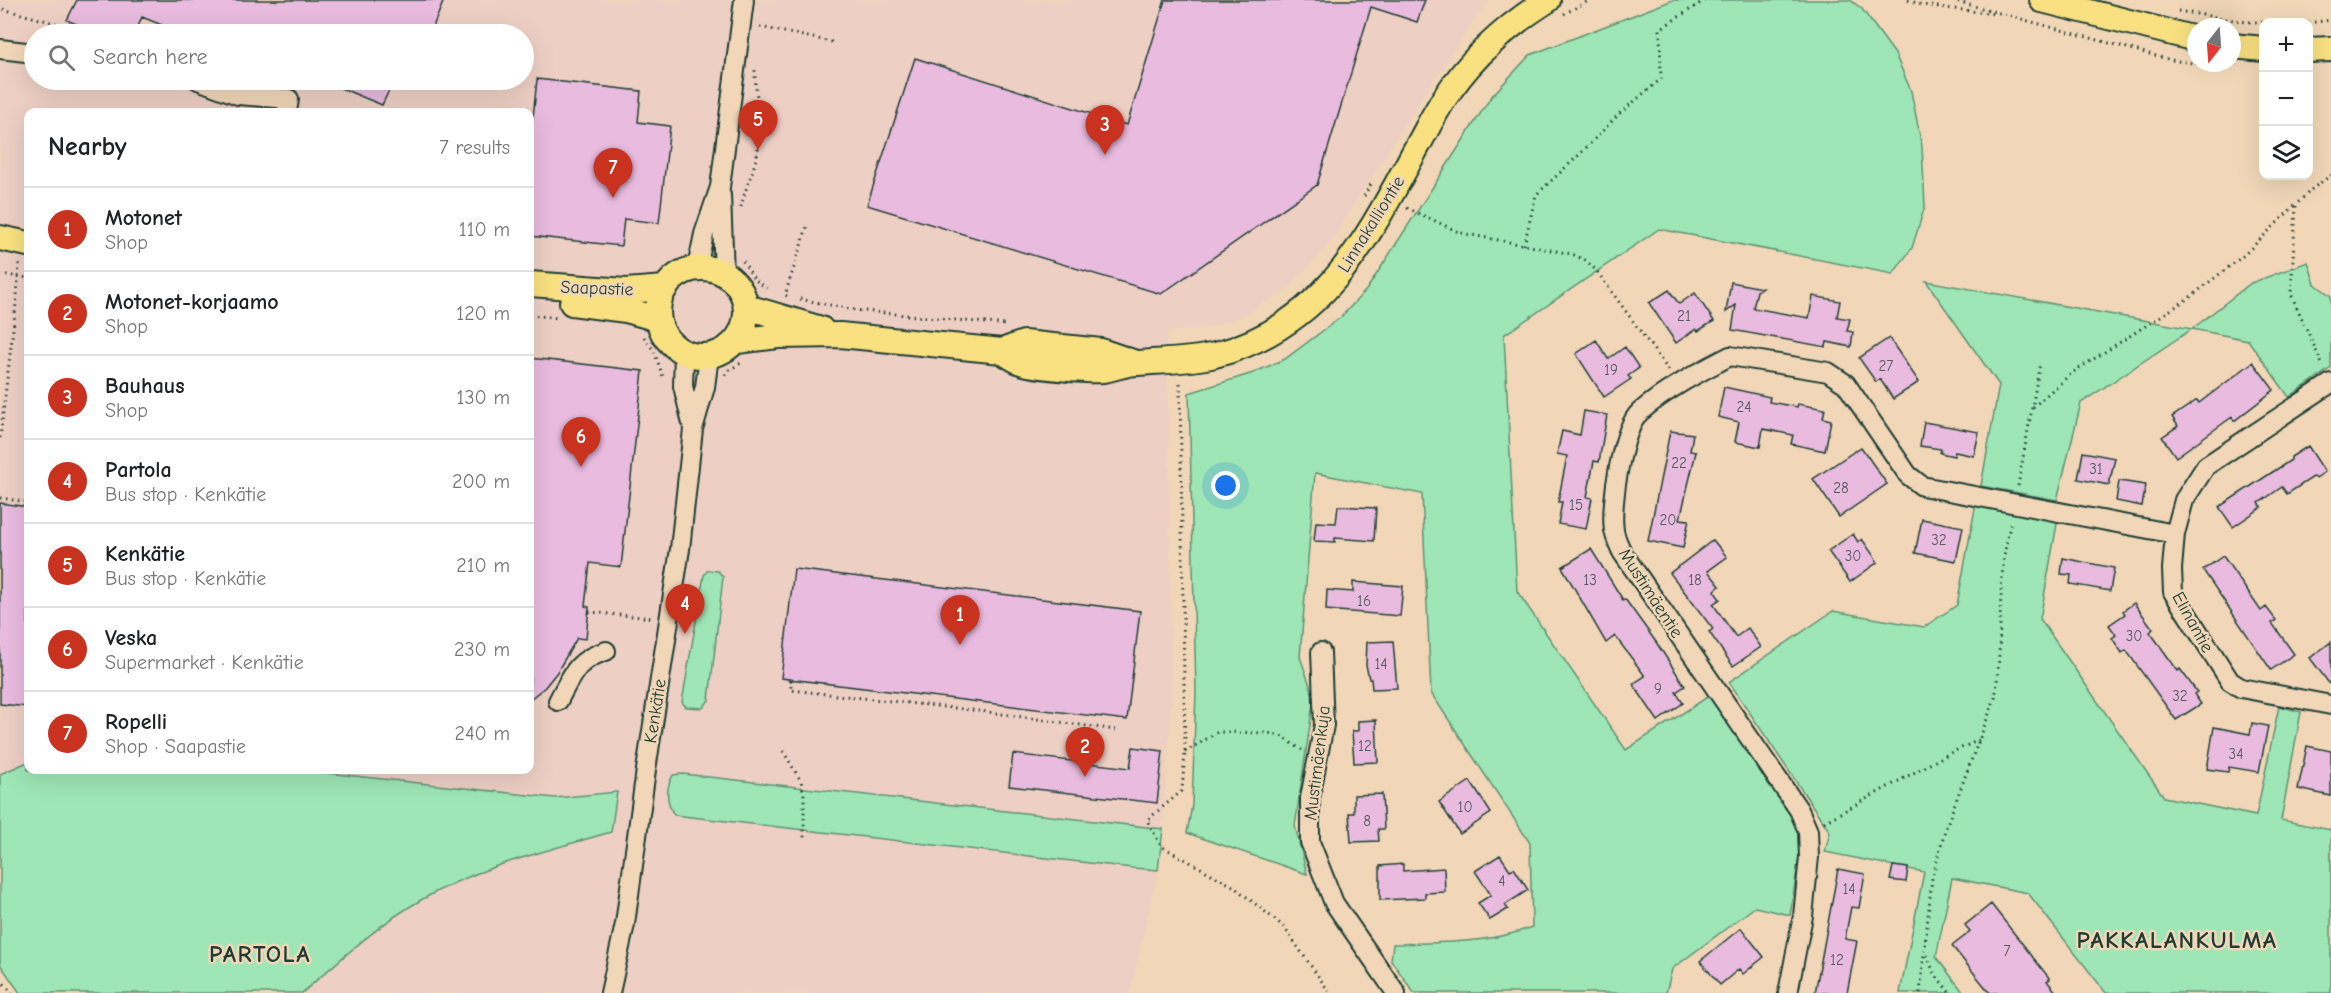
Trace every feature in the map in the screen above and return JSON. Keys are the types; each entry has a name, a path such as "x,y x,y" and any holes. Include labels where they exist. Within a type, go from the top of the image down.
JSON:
{"main road":[{"path":"2042,0 2187,37"},
{"name":"Linnakalliontie","path":"840,335 1002,351 1024,343 1101,351 1136,363 1202,358 1235,349 1281,326 1316,300 1333,283 1356,252 1388,200 1444,99 1476,58 1520,17 1553,9"},
{"path":"2241,47 2259,49"},
{"path":"2313,50 2331,49"},
{"path":"0,238 24,243"},
{"path":"0,255 23,268"},
{"path":"697,268 710,268 724,274 739,288 747,307 747,318 737,340 723,352 709,356 684,353 670,343 660,328 658,304 665,288 686,271 697,268"},
{"name":"Saapastie","path":"534,284 626,291 665,288"},
{"name":"Saapastie","path":"534,298 626,310 658,319"},
{"path":"747,307 840,335"},
{"path":"737,340 778,336 840,335"}],"street":[{"path":"724,274 720,187 744,0"},
{"path":"0,49 24,52"},
{"path":"225,90 238,95 289,99 288,108"},
{"path":"697,268 704,234 720,187"},
{"name":"Kenkätie","path":"684,353 683,386 693,429"},
{"name":"Kenkätie","path":"610,993 625,924 680,549 693,429 705,387 709,356"},
{"name":"Mustimäentie","path":"1788,993 1803,916 1809,857 1808,831 1799,810 1622,552 1614,533 1616,485 1630,424 1640,412 1679,385 1730,356 1828,372 1846,384 1908,475 1922,486 2175,534"},
{"name":"Elinantie","path":"2330,384 2206,466 2184,500 2175,534 2172,569 2173,592 2230,681 2241,688 2331,705"},
{"path":"558,701 574,671 589,656 606,651"},
{"name":"Mustimäenkuja","path":"1322,652 1324,725 1310,798 1310,842 1334,903 1396,993"}],"path":[{"path":"1553,9 1590,0"},
{"path":"1524,245 1536,195 1619,114 1661,79 1660,29 1705,0"},
{"path":"1908,0 1922,5 2007,15"},
{"path":"1952,0 2171,60 2187,62"},
{"path":"0,13 2,9 58,24"},
{"path":"2172,9 2246,22 2259,22"},
{"path":"2313,22 2331,20"},
{"path":"760,27 832,42"},
{"path":"2032,408 2072,373 2189,298 2244,255 2312,189 2331,176"},
{"path":"1363,198 1374,179"},
{"path":"2296,204 2291,294 2322,360 2330,384"},
{"path":"1408,209 1461,233 1572,254 1585,260 1596,270 1679,385"},
{"path":"807,227 785,295 855,310 1010,326"},
{"path":"0,274 23,268 0,438"},
{"path":"534,315 568,319"},
{"path":"637,331 649,342 654,351 667,386 683,386"},
{"path":"1920,993 1932,878 1946,827 1995,698 1998,676 2000,587 2005,547 2040,363"},
{"path":"1180,383 1185,752 1182,791 1147,820 1161,846 1233,886 1283,926 1330,993"},
{"path":"0,498 24,501"},
{"path":"589,612 658,619"},
{"path":"792,680 791,690 980,711 1116,730"},
{"path":"1185,752 1218,732 1268,733 1281,736 1318,759"},
{"path":"1808,831 1948,754 1979,741"},
{"path":"783,751 801,781 804,795 804,838"},
{"path":"1926,950 1928,962 1934,973 1950,993"},
{"path":"0,979 12,993"}],"shaded area":[{"path":"0,0 1491,0 1478,14 1330,243 1289,288 1238,318 1203,329 1167,332 1172,695 1160,862 1130,993 20,993 0,964"}],"green space":[{"path":"1673,0 1850,0 1862,9 1895,54 1911,91 1922,146 1925,206 1912,248 1893,274 1659,229 1504,335 1517,591 1626,750 1709,696 1795,821 1801,844 1790,915 1755,907 1672,969 1666,993 1414,993 1391,960 1393,944 1499,937 1532,927 1530,843 1431,693 1422,494 1315,473 1300,657 1314,697 1295,826 1307,874 1187,833 1192,805 1196,692 1189,393 1253,373 1285,359 1341,317 1367,289 1491,97 1530,55"},
{"path":"2308,262 2315,284 2331,296 2331,368 2289,397 2248,340 2192,329 2251,283"},
{"path":"1926,281 2192,329 2081,403 2057,500 1981,486 1999,385"},
{"path":"1976,503 2058,518 2040,619 2164,797 2256,816 2279,706 2301,712 2281,820 2331,830 2331,993 2106,993 2028,893 1952,878 1936,957 1964,993 1900,993 1924,872 1825,852 1830,832 1729,682 1833,611 1924,627 1957,605"},
{"path":"708,570 718,571 723,577 709,700 703,708 686,707 682,702 704,575"},
{"path":"24,764 24,774 336,774 555,798 617,792 611,832 514,860 443,888 389,920 302,993 20,993 0,964 0,774"},
{"path":"683,774 1163,829 1158,870 674,815 668,800 669,785 673,775"}],"building":[{"path":"77,0 444,0 434,24 159,24 142,17 139,24 76,24 67,20"},
{"path":"1165,0 1425,0 1417,22 1371,7 1317,185 1161,294 867,205 915,58 1127,125"},
{"path":"537,79 641,91 638,122 670,126 659,223 624,219 621,246 534,236 534,108"},
{"path":"345,90 389,90 382,105"},
{"path":"1731,282 1762,288 1757,291 1753,308 1809,318 1813,296 1840,301 1837,317 1850,319 1847,331 1853,332 1851,347 1827,342 1826,347 1732,330 1736,305 1726,312"},
{"path":"1669,290 1679,304 1695,293 1714,321 1698,331 1696,329 1676,343 1649,303"},
{"path":"1889,338 1919,382 1893,399 1880,379 1876,382 1859,358"},
{"path":"1596,340 1608,359 1625,347 1639,368 1628,376 1631,379 1604,397 1576,354"},
{"path":"534,358 643,371 621,567 590,563 585,606 589,607 586,639 577,638 557,672 534,696"},
{"path":"2253,362 2274,390 2234,421 2232,417 2176,457 2162,437 2178,426 2172,417 2197,400 2199,403"},
{"path":"1724,387 1770,397 1769,402 1825,409 1823,418 1831,420 1825,451 1791,444 1793,435 1763,429 1760,447 1735,442 1739,422 1718,417"},
{"path":"1584,411 1607,415 1599,462 1594,461 1587,497 1592,498 1586,529 1558,524 1562,502 1558,502 1567,456 1557,454 1562,431 1580,435"},
{"path":"1924,422 1979,432 1974,456 1955,452 1954,456 1940,453 1941,449 1920,446"},
{"path":"1670,431 1693,434 1690,451 1696,452 1680,519 1689,520 1683,548 1648,541"},
{"path":"2308,446 2325,472 2287,494 2282,487 2259,503 2262,507 2233,527 2219,507 2291,460 2291,457"},
{"path":"1861,447 1887,484 1839,517 1813,479"},
{"path":"2083,452 2115,458 2109,485 2078,479"},
{"path":"2119,481 2146,485 2142,506 2116,501"},
{"path":"0,503 24,506 24,707 0,704"},
{"path":"1338,506 1376,508 1374,541 1335,538 1335,542 1314,541 1316,522 1336,523"},
{"path":"1922,519 1963,527 1956,561 1915,553"},
{"path":"1853,534 1858,542 1862,539 1878,562 1850,582 1828,551"},
{"path":"1713,540 1727,557 1708,571 1720,586 1714,591 1720,599 1713,604 1736,637 1748,628 1761,647 1733,666 1709,632 1713,629 1670,573"},
{"path":"1591,549 1623,600 1625,599 1656,642 1685,686 1676,692 1683,703 1658,721 1633,684 1645,676 1615,636 1606,643 1562,567"},
{"path":"2223,556 2261,611 2266,607 2276,620 2272,623 2294,654 2271,670 2203,570"},
{"path":"2063,558 2114,568 2110,591 2070,584 2071,575 2061,574"},
{"path":"794,569 1140,611 1127,720 781,678"},
{"path":"1353,582 1403,586 1400,616 1326,610 1327,590 1353,592"},
{"path":"2134,603 2153,629 2150,632 2178,671 2180,669 2197,692 2194,694 2201,704 2176,720 2126,650 2122,653 2112,638 2116,635 2109,625 2125,614 2123,611"},
{"path":"1393,641 1397,688 1372,689 1366,665 1367,642"},
{"path":"2331,642 2331,686 2310,658"},
{"path":"1376,720 1378,762 1354,763 1352,731 1358,731 1358,721"},
{"path":"2252,723 2268,726 2259,772 2229,767 2228,772 2207,769 2214,727 2250,734"},
{"path":"2307,746 2331,751 2331,796 2298,789"},
{"path":"1133,747 1163,751 1157,803 1009,786 1013,754 1130,768"},
{"path":"1470,781 1491,813 1460,834 1439,802"},
{"path":"1382,794 1384,829 1378,829 1379,841 1351,842 1349,813 1354,813 1354,795"},
{"path":"1500,855 1510,870 1514,868 1528,890 1505,905 1508,909 1490,920 1478,903 1491,895 1475,871"},
{"path":"1403,864 1403,871 1444,868 1445,892 1425,893 1425,898 1380,900 1380,866"},
{"path":"1893,866 1908,868 1906,882 1890,880"},
{"path":"1838,869 1865,874 1859,908 1851,907 1845,939 1857,941 1847,993 1815,993"},
{"path":"1991,904 2050,979 2047,981 2057,993 1990,993 1952,946 1970,932 1965,925"},
{"path":"1741,928 1764,957 1743,974 1739,969 1720,985 1700,961"}],"place":[{"name":"Kenkätie","path":"758,150"},
{"name":"Bauhaus","path":"1105,155"},
{"name":"Ropelli","path":"613,198"},
{"name":"Veska","path":"581,467"},
{"name":"Partola","path":"685,634"},
{"name":"Motonet","path":"960,645"},
{"name":"Motonet-korjaamo","path":"1085,777"}],"district":[{"name":"PAKKALANKULMA","path":"2177,940"},
{"name":"PARTOLA","path":"260,954"}]}
